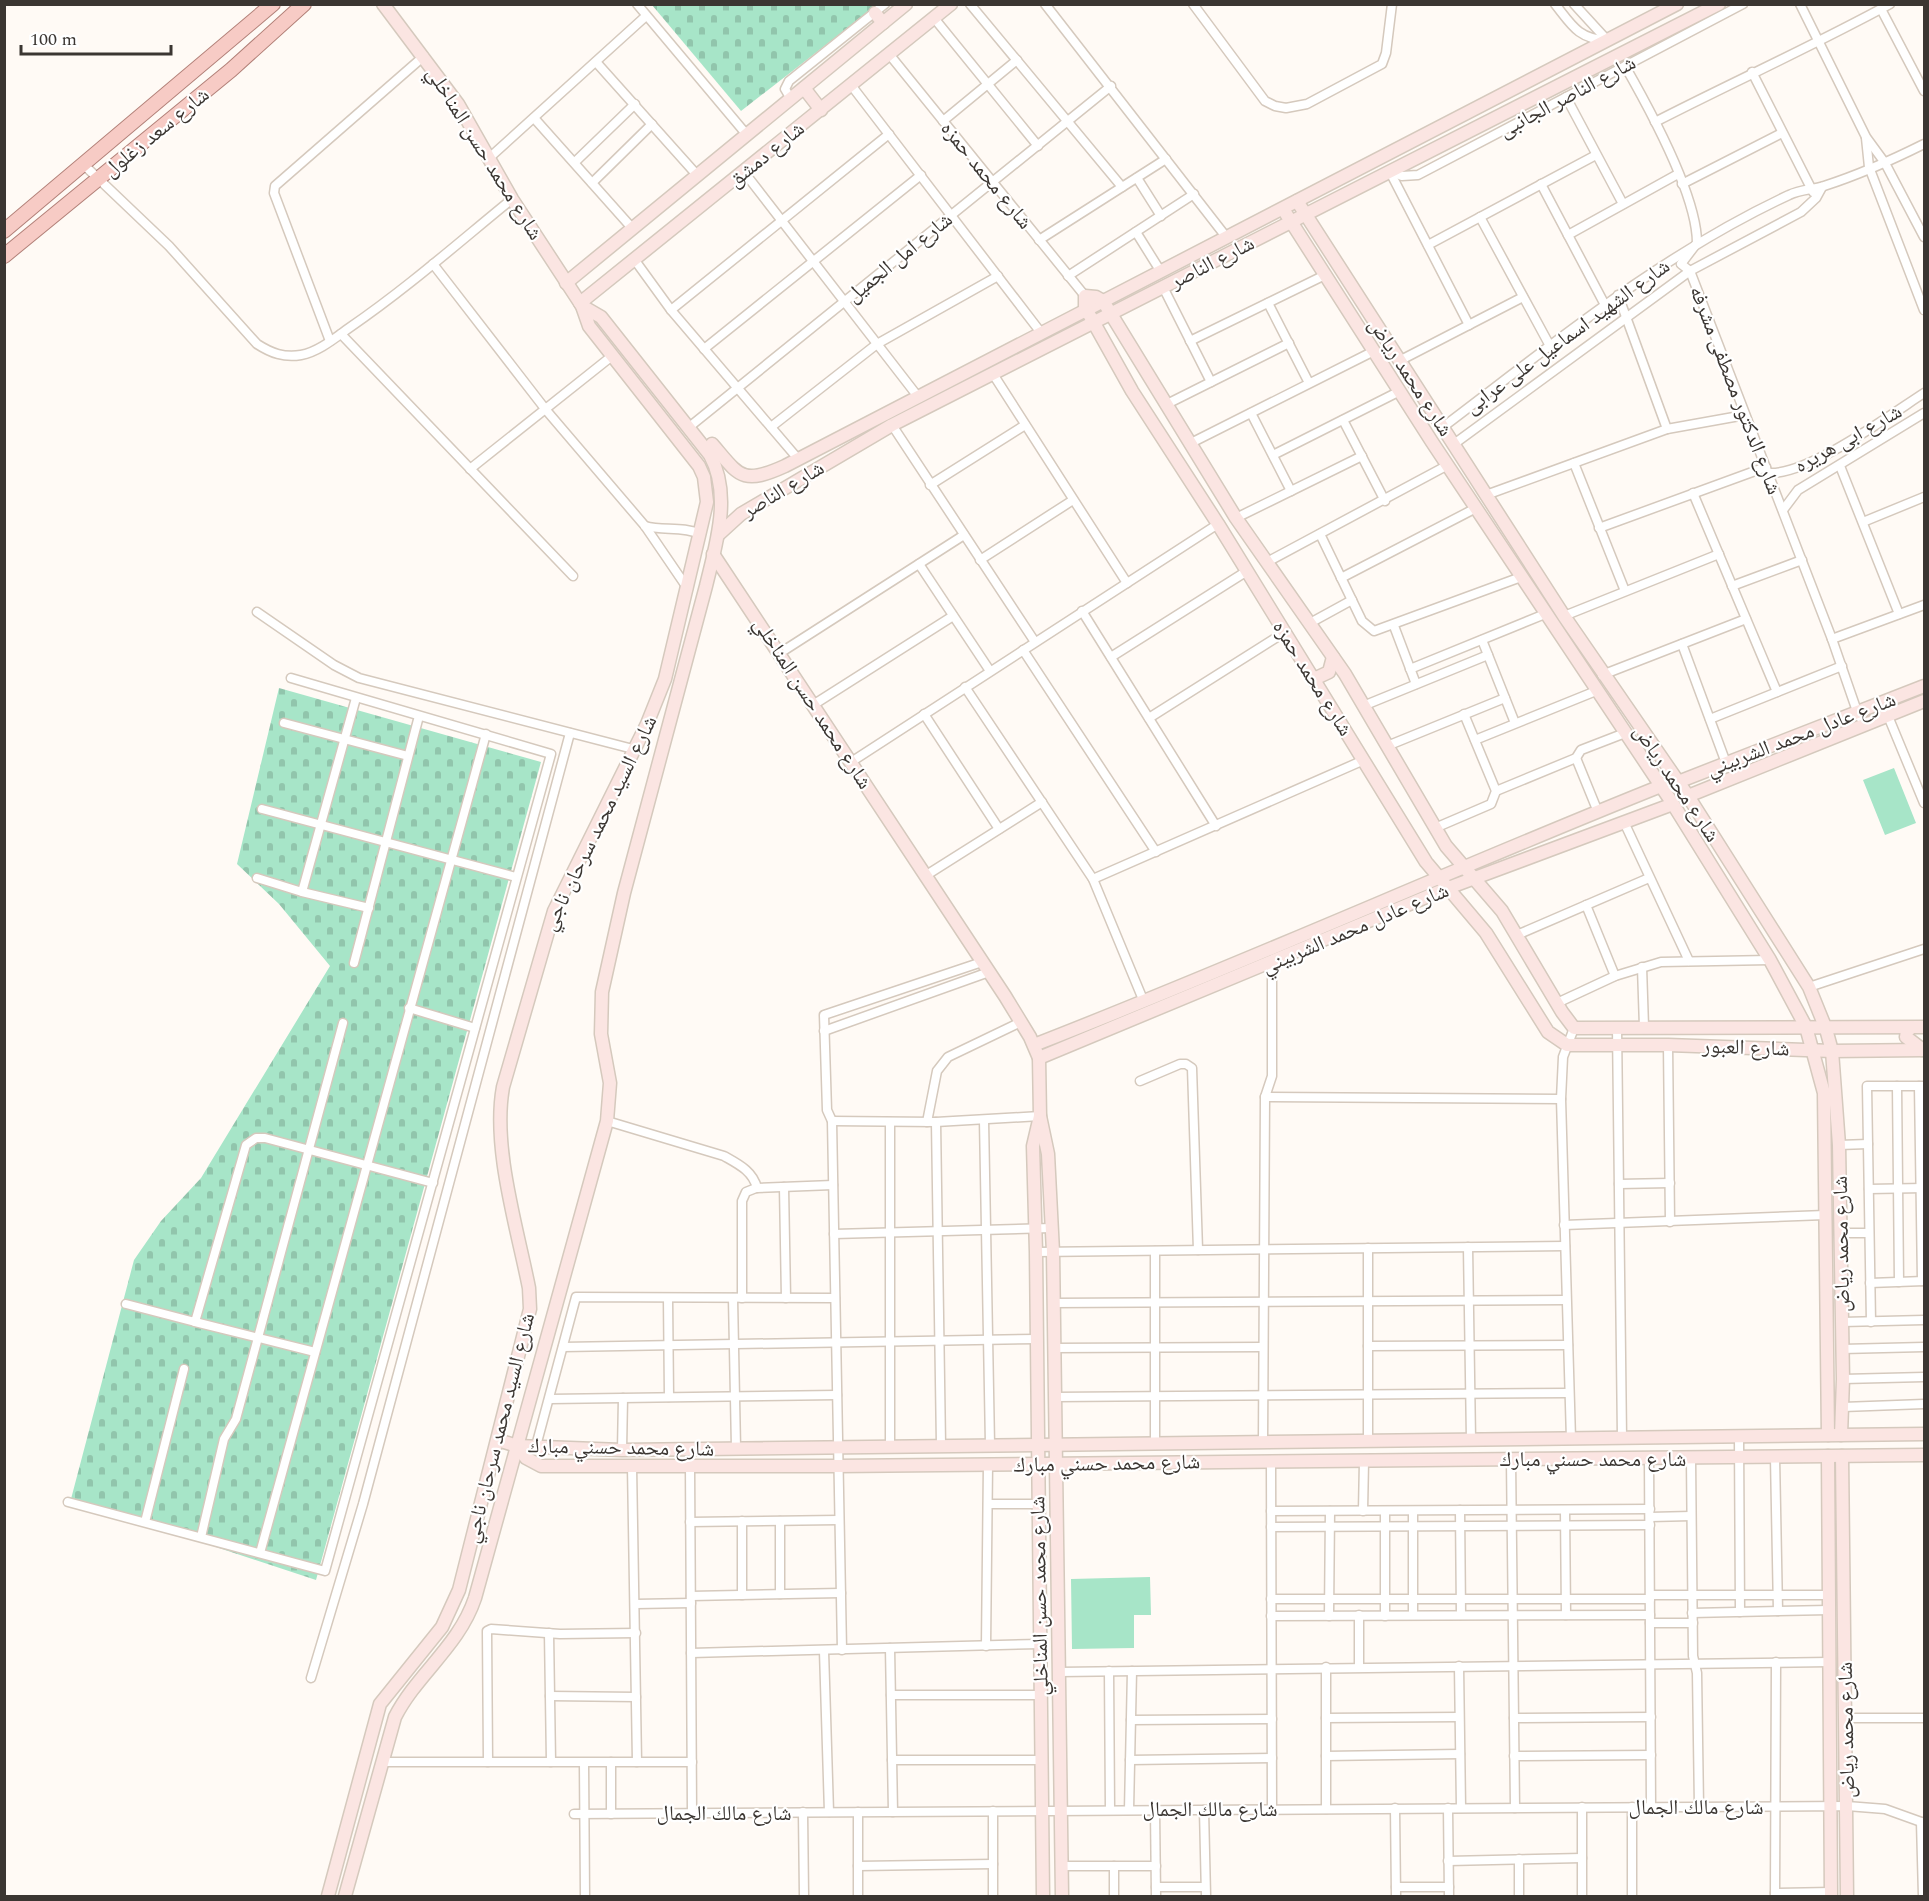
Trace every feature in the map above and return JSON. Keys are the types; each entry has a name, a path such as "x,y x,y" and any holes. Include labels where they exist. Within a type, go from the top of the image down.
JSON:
{"main road":[{"name":"شارع سعد زغلول","path":"4,231 273,4"},
{"name":"شارع سعد زغلول","path":"4,256 231,70 304,4"}],"street":[{"name":"شارع محمد حسن المناخلي","path":"383,4 458,104 512,199 581,304 589,326 702,472 707,502 700,534"},
{"path":"637,4 747,135"},
{"path":"791,99 785,89 789,81 885,4"},
{"name":"شارع دمشق","path":"566,283 906,4"},
{"name":"شارع دمشق","path":"581,304 951,4"},
{"path":"970,4 1122,187"},
{"path":"1045,4 1227,238"},
{"path":"1192,4 1265,101 1286,108 1307,104 1382,64 1386,53 1392,4"},
{"path":"1555,4 1573,28 1590,39 1607,40"},
{"path":"1574,4 1607,40 1616,56"},
{"name":"شارع الناصر","path":"689,429 711,443 728,465 747,475 763,476 799,460 1677,4"},
{"name":"شارع الناصر","path":"717,536 741,514 892,425 1719,4"},
{"name":"شارع الناصر الجانبى","path":"1390,171 1402,176 1418,175 1743,4"},
{"path":"1800,4 1866,137 1885,164 1923,230"},
{"path":"1655,122 1752,72 1819,42 1890,4"},
{"path":"1881,9 1922,80 1924,91"},
{"path":"875,13 883,23"},
{"path":"488,159 646,16"},
{"path":"934,18 1038,146"},
{"name":"شارع محمد حمزه","path":"889,54 1085,296 1083,303 1086,311 1132,391 1438,876 1486,933 1543,1025 1567,1045"},
{"path":"330,341 274,192 275,186 424,56"},
{"path":"944,121 1017,60"},
{"path":"596,62 697,175"},
{"name":"شارع الدكتور مصطفى مشرفه","path":"1625,66 1655,122 1678,174 1696,227 1697,243 1681,264 1690,271 1832,639 1862,726"},
{"path":"1752,72 1816,198"},
{"path":"851,85 1042,334"},
{"name":"شارع امل الجميل","path":"689,429 1111,86"},
{"path":"804,88 822,110"},
{"path":"1566,97 1623,204"},
{"path":"575,162 635,104"},
{"path":"534,118 632,228"},
{"path":"592,183 652,124"},
{"path":"1682,184 1782,133"},
{"path":"671,310 889,134"},
{"path":"1866,137 1869,167 1924,310"},
{"name":"شارع الشهيد اسماعيل على عرابى","path":"1443,427 1618,295 1694,246 1790,194 1822,187 1869,167 1885,164 1924,144"},
{"path":"1428,245 1596,155"},
{"path":"1039,240 1166,159"},
{"path":"84,165 169,246 257,344 270,352 301,355 341,334 433,264 512,199"},
{"path":"1390,171 1468,325"},
{"path":"744,172 919,398"},
{"path":"1568,235 1678,174"},
{"path":"704,349 921,176"},
{"path":"1137,178 1161,216"},
{"path":"1541,184 1605,305"},
{"name":"شارع الشهيد اسماعيل على عرابى","path":"1455,444 1690,271 1794,216 1816,198 1822,187"},
{"path":"1068,276 1194,195"},
{"name":"شارع محمد رياض","path":"1297,201 1583,646 1688,796 1809,987 1832,1051 1839,1145 1843,1379 1841,1435"},
{"name":"شارع محمد رياض","path":"1283,209 1432,442 1673,804 1770,960 1806,1028 1824,1093 1828,1435"},
{"path":"1480,217 1550,346"},
{"path":"1136,232 1161,272"},
{"path":"634,259 671,310 799,460"},
{"path":"433,264 546,410 645,526 688,589"},
{"path":"1190,341 1325,275"},
{"path":"771,427 877,344 998,276"},
{"path":"1163,287 1211,382"},
{"path":"597,289 602,316"},
{"path":"1618,295 1667,429"},
{"path":"1085,296 1096,297 1103,301"},
{"path":"1400,361 1523,297"},
{"name":"شارع محمد حمزه","path":"1103,301 1236,518 1333,657 1435,828 1462,866 1494,899 1574,1028"},
{"path":"1268,303 1309,383"},
{"name":"شارع محمد حسن المناخلي","path":"581,304 602,316 710,455 718,473 722,491 713,554 1021,1022 1039,1058 1040,1116 1047,1144 1053,1252 1062,1896"},
{"path":"341,334 573,576"},
{"path":"1166,405 1289,343"},
{"path":"1189,444 1374,351"},
{"path":"470,470 612,356"},
{"path":"993,374 1127,583"},
{"path":"636,386 648,377"},
{"path":"1132,391 1151,381"},
{"path":"1273,455 1400,391"},
{"name":"شارع ابى هريره","path":"1599,528 1693,493 1767,470 1782,473 1796,469 1840,446 1924,393"},
{"path":"1251,413 1291,491"},
{"name":"شارع ابى هريره","path":"1783,510 1798,490 1924,413"},
{"path":"1486,495 1667,429 1745,415"},
{"path":"1343,420 1385,501"},
{"path":"892,425 1035,642"},
{"path":"930,485 1025,425"},
{"path":"1432,442 1443,427"},
{"path":"1236,518 1362,456"},
{"path":"1574,463 1625,591"},
{"path":"1267,562 1385,501 1448,465"},
{"path":"1840,466 1899,614"},
{"path":"1693,493 1777,692"},
{"path":"1863,522 1924,497"},
{"path":"980,560 1073,500"},
{"path":"1341,578 1476,508"},
{"path":"850,762 1218,524"},
{"path":"645,526 664,530 687,530 700,534"},
{"name":"شارع السيد محمد سرحان ناجي","path":"328,1896 383,1698 442,1626 454,1603 529,1320 530,1299 500,1137 502,1093 554,910 651,714 665,679 700,534"},
{"path":"1320,534 1362,621 1369,629 1380,631 1521,577"},
{"path":"780,653 964,535"},
{"name":"شارع السيد محمد سرحان ناجي","path":"345,1896 399,1709 456,1636 472,1608 518,1446 607,1121 610,1083 601,1034 601,1002 624,893 713,554"},
{"path":"1564,616 1719,554"},
{"path":"1732,586 1802,560"},
{"path":"919,564 990,671"},
{"path":"1111,657 1247,571"},
{"path":"1310,623 1352,600"},
{"path":"1832,639 1924,605"},
{"path":"1082,611 1216,826"},
{"path":"257,612 334,665 359,678 633,749"},
{"path":"1410,669 1545,614"},
{"path":"813,705 953,616"},
{"path":"1585,674 1590,666 1600,671 1682,644 1746,619"},
{"path":"1394,626 1416,684"},
{"path":"1149,718 1285,632"},
{"path":"1482,640 1515,723"},
{"path":"1682,644 1726,763"},
{"path":"1571,653 1578,654 1583,646"},
{"path":"1023,650 1156,852"},
{"path":"1363,706 1488,655"},
{"path":"1314,679 1329,672 1333,657"},
{"path":"1710,719 1842,666"},
{"path":"68,1502 325,1571 551,754 291,678"},
{"name":"شارع عادل محمد الشربيني","path":"1678,782 1924,686"},
{"path":"965,687 1093,879 1144,1002"},
{"path":"1475,740 1596,691"},
{"path":"302,891 356,698"},
{"path":"1387,746 1505,698"},
{"name":"شارع عادل محمد الشربيني","path":"1688,796 1924,701"},
{"path":"651,714 670,718"},
{"path":"924,714 999,829"},
{"path":"1435,828 1491,804 1496,790 1464,714"},
{"path":"354,963 419,716"},
{"path":"1888,716 1924,803"},
{"path":"284,723 408,756"},
{"path":"311,1678 363,1504 570,733"},
{"path":"1496,790 1576,759 1581,750 1625,733"},
{"path":"260,1554 486,734"},
{"path":"1576,759 1598,812"},
{"path":"1093,879 1364,760"},
{"name":"شارع عادل محمد الشربيني","path":"1034,1045 1144,1002 1438,876 1661,786"},
{"path":"925,876 1042,802"},
{"name":"شارع عادل محمد الشربيني","path":"1039,1058 1448,888 1673,804"},
{"path":"262,809 516,877"},
{"path":"1624,822 1689,961"},
{"path":"256,878 369,908"},
{"path":"1517,935 1649,878"},
{"path":"1586,905 1615,976"},
{"path":"1809,987 1924,949"},
{"path":"1557,1003 1615,976 1642,967 1689,961 1770,960"},
{"path":"1263,1442 1265,1097 1272,1076 1272,963"},
{"path":"842,1650 832,1121 827,1110 824,1015 901,990 985,967"},
{"path":"824,1031 905,1001 985,967"},
{"path":"1642,967 1644,1027"},
{"path":"1189,983 1194,995"},
{"path":"901,990 905,1001"},
{"path":"409,1008 475,1028"},
{"path":"941,1445 938,1231 932,1122 937,1071 948,1057 1021,1022"},
{"path":"201,1537 224,1439 236,1419 343,1023"},
{"name":"شارع العبور","path":"1574,1028 1924,1027"},
{"path":"1571,1439 1561,1069 1574,1028"},
{"path":"1617,1028 1622,1438"},
{"path":"1911,1028 1907,1031 1906,1037 1924,1050"},
{"name":"شارع العبور","path":"1567,1045 1668,1045 1832,1051 1924,1050"},
{"path":"1668,1045 1670,1222"},
{"path":"1140,1081 1180,1064 1192,1068 1198,1250"},
{"path":"1870,1283 1923,1281 1922,1086 1867,1086 1869,1233 1870,1283 1871,1322"},
{"path":"1897,1086 1899,1282"},
{"path":"1265,1097 1561,1099"},
{"path":"832,1121 932,1122 1040,1116"},
{"name":"شارع محمد حسن المناخلي","path":"1040,1116 1033,1146 1043,1896"},
{"path":"984,1120 990,1445"},
{"path":"607,1121 724,1156 741,1165 755,1180 757,1188"},
{"path":"890,1122 890,1446"},
{"path":"195,1322 246,1145 256,1138 265,1138 366,1163 433,1183"},
{"path":"1839,1145 1868,1144"},
{"path":"1618,1184 1670,1183"},
{"path":"736,1448 734,1344 742,1201 746,1192 757,1188 833,1185"},
{"path":"784,1187 786,1298"},
{"path":"1869,1189 1923,1188"},
{"path":"1564,1225 1825,1215"},
{"path":"834,1234 1052,1228"},
{"path":"1840,1233 1869,1233"},
{"path":"415,1244 430,1248"},
{"path":"1036,1252 1565,1246"},
{"path":"1468,1247 1472,1440"},
{"path":"1368,1248 1368,1441"},
{"path":"1155,1251 1155,1443"},
{"path":"536,1446 576,1297 835,1298"},
{"path":"668,1298 669,1398"},
{"path":"1053,1303 1566,1300"},
{"path":"126,1304 315,1352"},
{"path":"1842,1322 1924,1320"},
{"path":"563,1347 1037,1340"},
{"path":"1368,1346 1568,1345"},
{"path":"1054,1348 1263,1347"},
{"path":"1842,1349 1924,1347"},
{"path":"145,1522 184,1369"},
{"path":"1843,1379 1924,1377"},
{"path":"1055,1397 1569,1394"},
{"path":"550,1399 837,1395"},
{"path":"622,1398 622,1450"},
{"path":"1829,1406 1837,1410 1843,1407 1924,1404"},
{"name":"شارع محمد حسني مبارك","path":"518,1446 622,1450 1924,1434"},
{"path":"1739,1436 1740,1612"},
{"path":"498,1440 518,1446"},
{"path":"1340,1442 1340,1461"},
{"name":"شارع محمد حسني مبارك","path":"518,1446 526,1458 541,1466 838,1466 1924,1455"},
{"name":"شارع محمد رياض","path":"1828,1456 1831,1894"},
{"name":"شارع محمد رياض","path":"1842,1456 1847,1896"},
{"path":"1775,1457 1778,1611"},
{"path":"1649,1458 1651,1807"},
{"path":"1691,1459 1692,1613 1699,1806"},
{"path":"1511,1460 1515,1808"},
{"path":"1363,1511 1364,1461"},
{"path":"1270,1462 1272,1809"},
{"path":"986,1646 988,1464"},
{"path":"690,1465 692,1813"},
{"path":"632,1466 637,1762"},
{"path":"988,1504 1038,1504"},
{"path":"1413,1510 1413,1616"},
{"path":"1460,1510 1461,1616"},
{"path":"1271,1511 1565,1510 1650,1517"},
{"path":"1565,1510 1566,1615"},
{"path":"1329,1616 1330,1511"},
{"path":"1385,1511 1385,1616"},
{"path":"1271,1527 1565,1525 1650,1517 1691,1516"},
{"path":"690,1522 839,1520"},
{"path":"742,1521 742,1595"},
{"path":"780,1521 780,1594"},
{"path":"636,1604 742,1595 841,1593"},
{"path":"1271,1599 1566,1599 1692,1595 1829,1595"},
{"path":"1692,1613 1829,1610"},
{"path":"1271,1616 1566,1615 1693,1623"},
{"path":"1359,1616 1359,1667"},
{"path":"488,1762 485,1633 491,1629 549,1633 636,1633"},
{"path":"549,1633 551,1762"},
{"path":"691,1653 1040,1644"},
{"path":"890,1648 893,1812"},
{"path":"824,1651 829,1812"},
{"path":"1776,1662 1775,1895 1831,1894"},
{"path":"1059,1672 1830,1662"},
{"path":"1459,1666 1461,1808"},
{"path":"1326,1667 1326,1809"},
{"path":"1109,1671 1110,1810"},
{"path":"1129,1810 1132,1671"},
{"path":"891,1695 1040,1695"},
{"path":"550,1696 636,1697"},
{"path":"1326,1718 1460,1717"},
{"path":"1514,1718 1651,1717"},
{"path":"1846,1718 1924,1718"},
{"path":"1131,1720 1272,1719"},
{"path":"1326,1756 1460,1754"},
{"path":"1514,1756 1651,1755"},
{"path":"1130,1760 1272,1758"},
{"path":"892,1760 1041,1760"},
{"path":"382,1762 692,1762"},
{"path":"611,1762 611,1814"},
{"path":"584,1763 585,1896"},
{"name":"شارع مالك الجمال","path":"574,1814 1846,1806 1886,1809 1923,1823"},
{"path":"1582,1807 1582,1896"},
{"path":"1632,1807 1632,1896"},
{"path":"1395,1808 1396,1892 1449,1887"},
{"path":"1448,1808 1449,1896"},
{"path":"1204,1809 1206,1896"},
{"path":"1155,1810 1156,1892 1206,1887"},
{"path":"993,1811 993,1896"},
{"path":"803,1812 804,1896"},
{"path":"858,1812 858,1896"},
{"path":"1923,1823 1923,1896"},
{"path":"1448,1860 1582,1858"},
{"path":"1520,1859 1520,1896"},
{"path":"858,1866 993,1864"},
{"path":"1061,1866 1156,1866"},
{"path":"1114,1866 1114,1896"}],"green space":[{"path":"652,5 877,5 741,111"},
{"path":"279,688 541,762 316,1580 71,1499 134,1260 161,1221 201,1178 330,966 279,904 237,864"},
{"path":"1894,768 1916,823 1885,835 1863,780"},
{"path":"1150,1577 1151,1615 1134,1615 1134,1648 1072,1649 1071,1579"}]}
